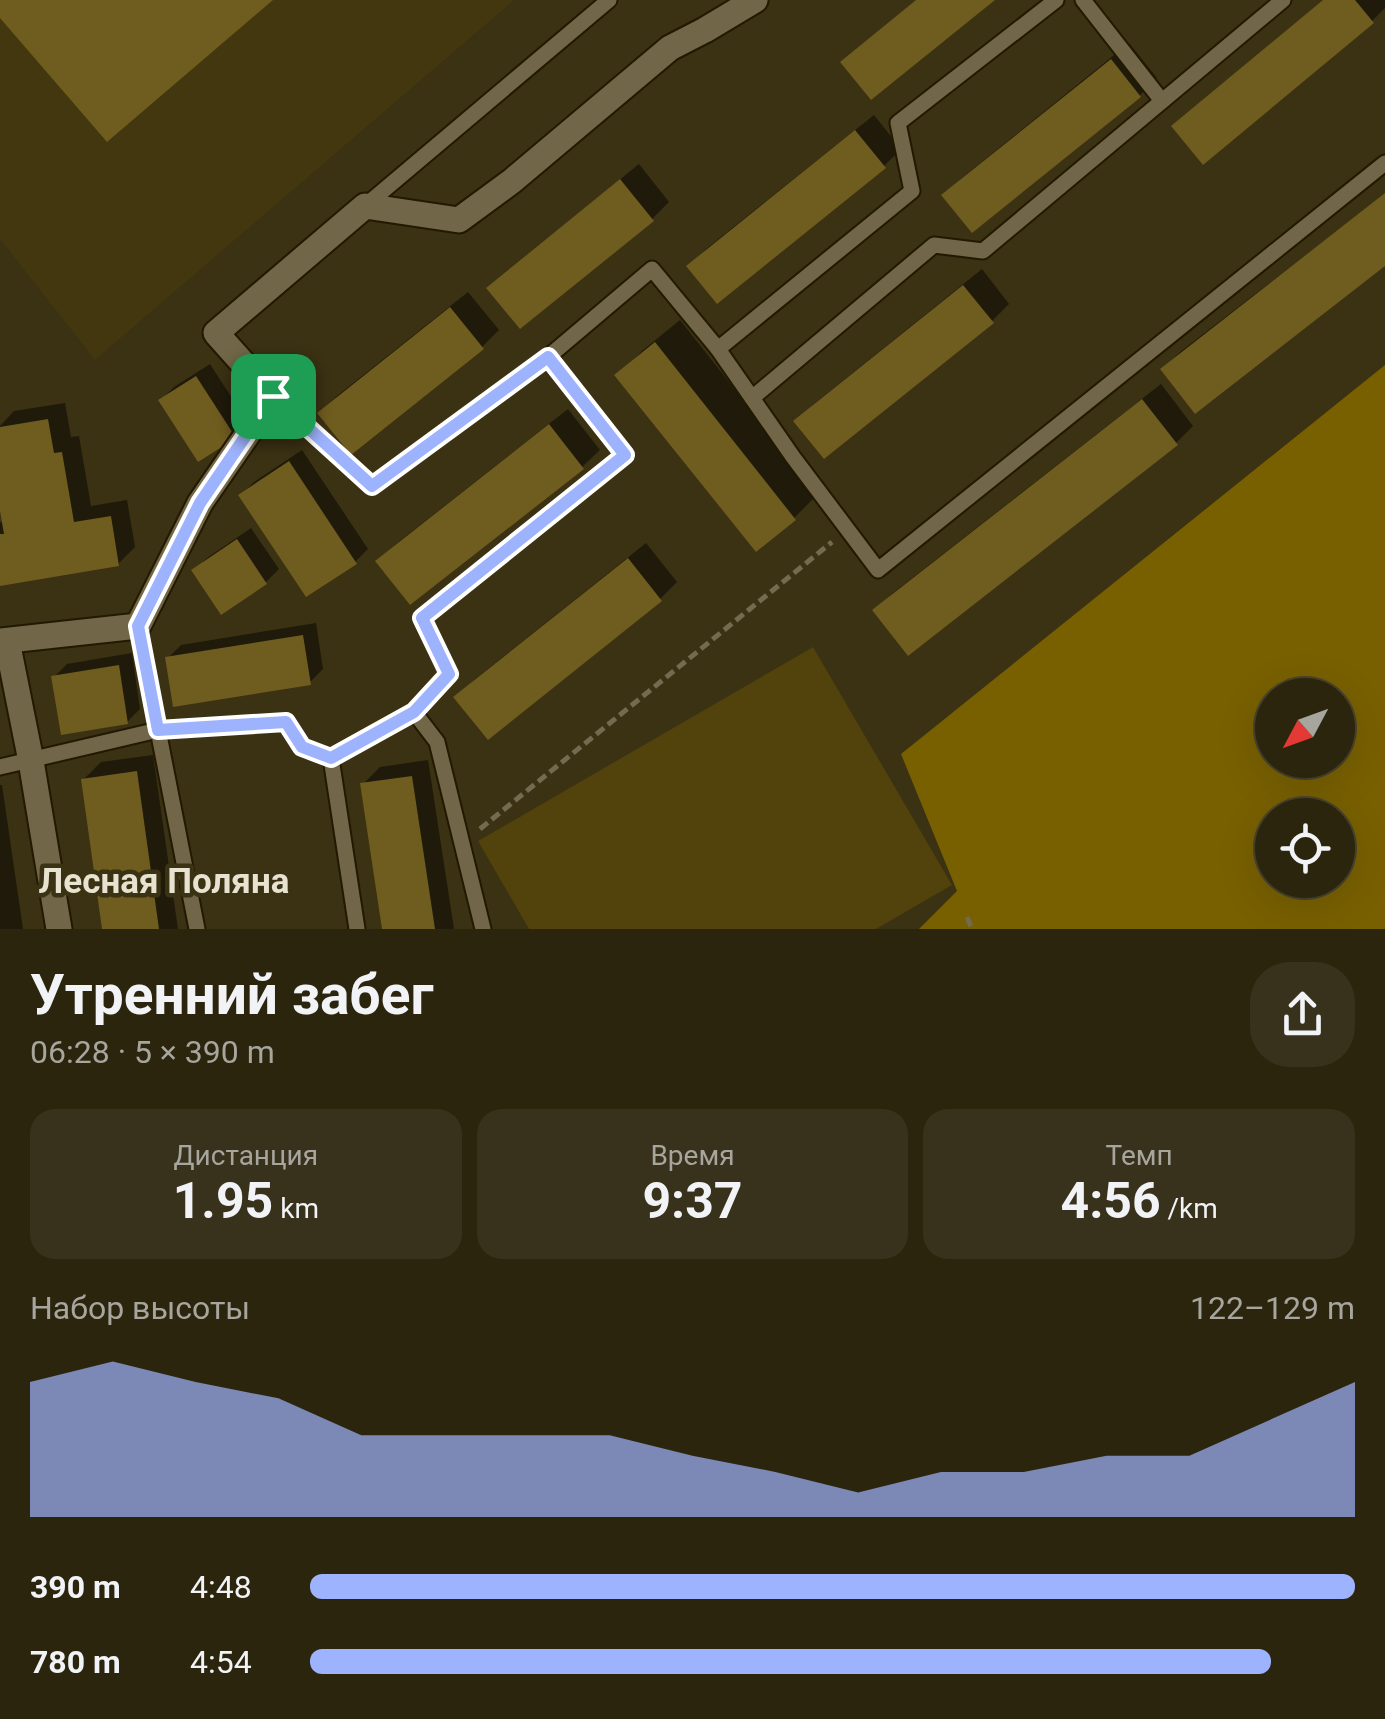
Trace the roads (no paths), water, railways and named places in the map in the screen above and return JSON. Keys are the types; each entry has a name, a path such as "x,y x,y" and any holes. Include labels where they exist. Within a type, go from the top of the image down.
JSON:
{"street":[{"path":"59,929 31,761 3,641 138,626 200,503 273,396 216,333 365,206 459,220 512,182 670,48 755,0"}],"lane":[{"path":"365,206 609,0"},
{"path":"718,349 912,190 898,123 1056,0"},
{"path":"1082,0 1162,101"},
{"path":"752,398 934,246 983,251 1282,0"},
{"path":"273,396 372,486 548,357 652,269 718,349 878,570 1385,164"},
{"path":"0,767 158,730 286,722 302,747 331,758 414,712 449,674 422,618 625,455 548,357"},
{"path":"138,626 197,929"},
{"path":"414,712 437,742 483,929"},
{"path":"331,758 356,929"}],"district":[{"name":"Лесная Поляна","path":"164,881"}]}
